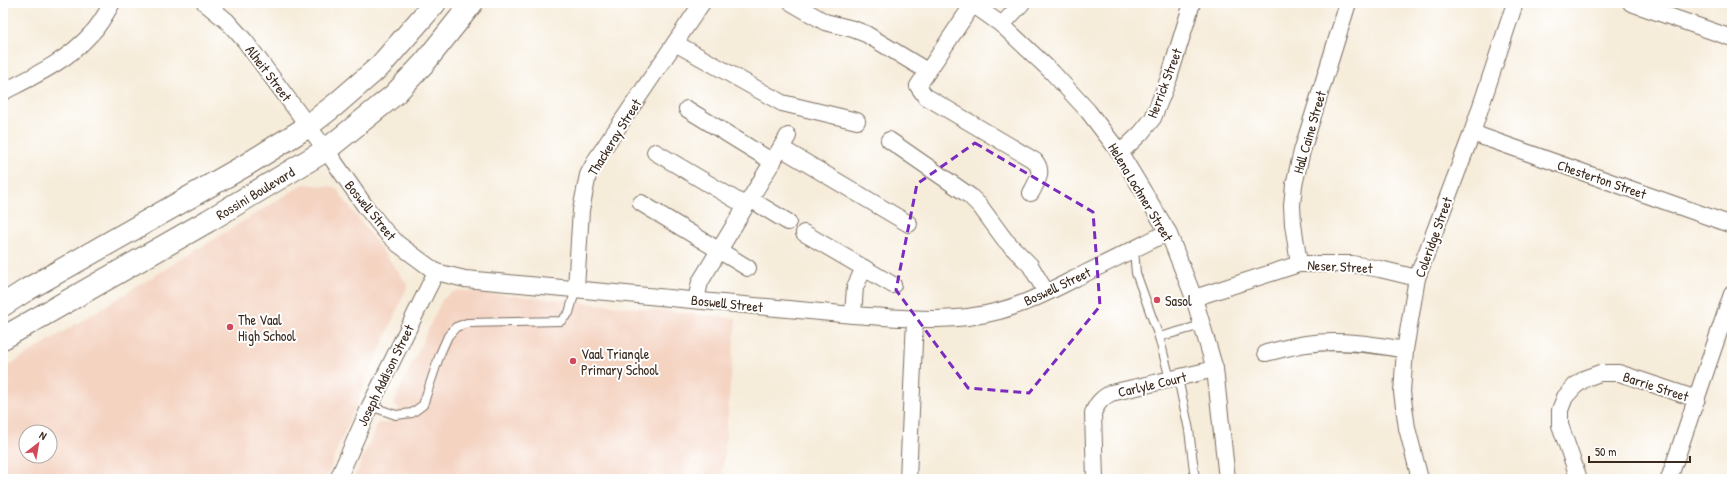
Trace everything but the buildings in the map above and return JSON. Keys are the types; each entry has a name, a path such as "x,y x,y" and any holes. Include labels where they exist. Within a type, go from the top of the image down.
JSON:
{"street":[{"path":"3,92 51,67 75,51 92,33 112,3"},
{"name":"Alheit Street","path":"205,3 227,21 245,42 326,150"},
{"name":"Rossini Boulevard","path":"3,305 28,289 246,165 308,125 380,66 435,3"},
{"name":"Rossini Boulevard","path":"3,338 208,221 326,150 394,94 425,62 472,3"},
{"name":"Thackeray Street","path":"576,288 581,210 588,175 597,158 702,3"},
{"path":"792,3 825,22 866,34 927,71"},
{"path":"1002,25 1022,3"},
{"name":"Herrick Street","path":"1120,153 1141,133 1155,113 1169,78 1192,3"},
{"name":"Hall Caine Street","path":"1299,264 1293,224 1292,205 1294,185 1302,151 1348,3"},
{"name":"Coleridge Street","path":"1420,479 1407,428 1402,392 1405,350 1417,278 1472,133 1516,3"},
{"path":"1631,3 1732,38"},
{"path":"972,4 918,86 922,93 1035,161 1040,170 1039,176 1031,193"},
{"name":"Helena Lochner Street","path":"972,4 1002,25 1052,72 1088,111 1120,153 1168,232 1194,298 1215,369 1227,479"},
{"path":"675,43 782,103 857,121"},
{"path":"687,109 781,149 908,224"},
{"name":"Chesterton Street","path":"1472,133 1732,225"},
{"path":"889,140 970,196 980,206 1005,240 1030,265 1046,292"},
{"path":"696,300 700,282 781,149"},
{"name":"Boswell Street","path":"326,150 364,206 398,244 436,272 465,278 854,315 915,319 950,319 999,311 1046,292 1168,232"},
{"path":"655,152 748,203 788,222"},
{"path":"642,203 748,268"},
{"path":"804,233 893,286"},
{"name":"Neser Street","path":"1194,298 1299,264 1352,264 1417,278"},
{"path":"854,315 856,287 864,268"},
{"name":"Joseph Addison Street","path":"338,479 370,406 436,272"},
{"path":"1669,479 1732,294"},
{"path":"908,479 915,319"},
{"path":"1266,353 1307,344 1331,343 1356,343 1405,350"},
{"name":"Carlyle Court","path":"1095,479 1092,423 1093,413 1097,404 1104,397 1111,393 1215,369"},
{"name":"Barrie Street","path":"1579,479 1560,426 1560,410 1565,397 1575,386 1586,378 1600,373 1619,374 1697,399"}],"lane":[{"path":"1134,250 1136,273 1160,337 1190,430 1195,479"},
{"path":"370,406 396,415 412,413 423,405 440,354 448,336 456,326 467,323 561,321 569,313 576,288"},
{"path":"1160,337 1202,325"}],"highlighted area":[{"path":"975,143 1093,212 1100,306 1029,393 968,388 896,290 917,184"}],"shaded area":[{"name":"The Vaal High School","path":"304,184 335,187 408,285 336,451 327,479 3,479 3,369"},
{"name":"Vaal Triangle Primary School","path":"459,290 736,318 722,479 354,479 378,423 387,423 393,420 399,408 393,404 442,300 449,294"}],"place":[{"name":"Sasol","path":"1157,300"},
{"name":"The Vaal High School","path":"230,327"},
{"name":"Vaal Triangle Primary School","path":"573,361"}]}
